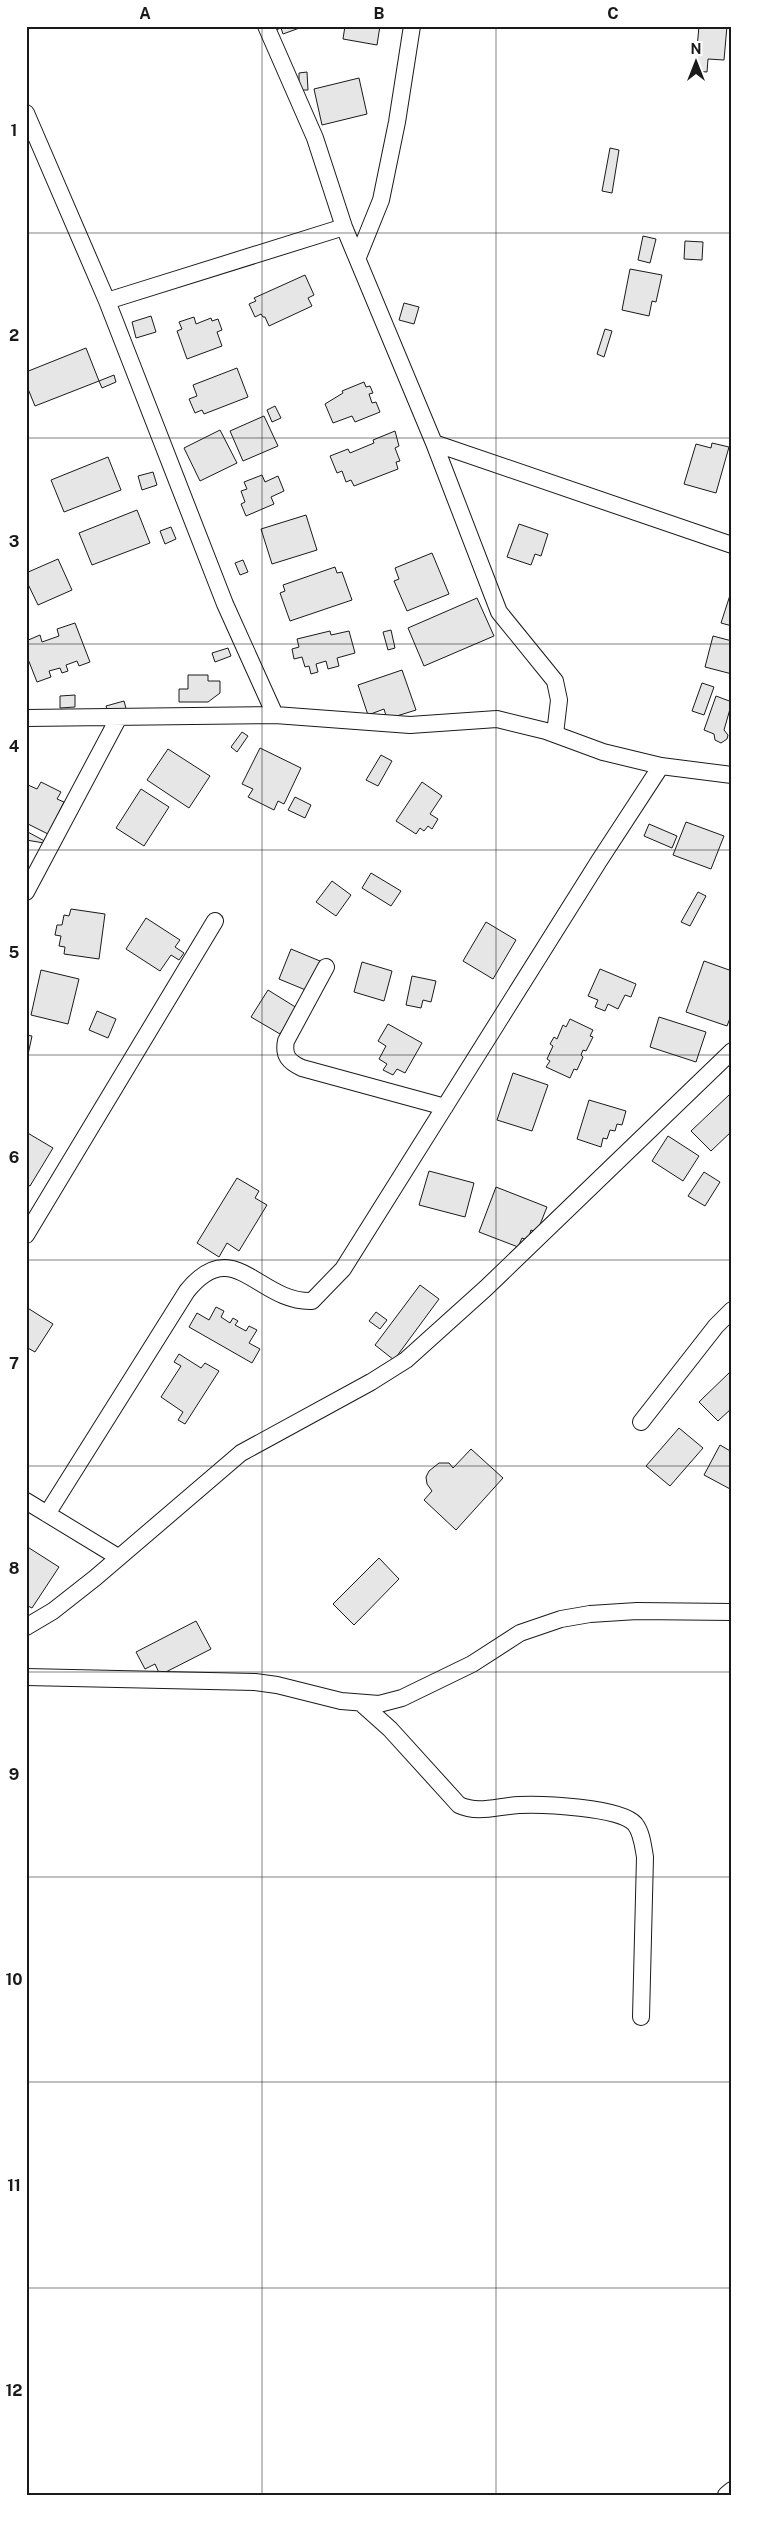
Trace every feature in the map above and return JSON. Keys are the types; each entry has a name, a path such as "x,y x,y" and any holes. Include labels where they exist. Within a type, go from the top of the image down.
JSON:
{"street":[{"path":"266,26 315,138 344,227 434,443 499,612 555,681 559,700 555,734"},
{"path":"358,257 381,200 397,122 412,26"},
{"path":"26,113 107,301 224,604 275,715"},
{"path":"107,301 344,227"},
{"path":"434,443 732,545"},
{"path":"26,718 275,715 410,725 497,719 555,734 603,752 661,766 732,775"},
{"path":"26,892 119,717"},
{"path":"47,1514 187,1291 199,1276 210,1269 232,1268 292,1299 312,1301 344,1269 599,861 661,766"},
{"path":"26,1235 215,921"},
{"path":"326,967 286,1041 285,1053 289,1060 302,1068 445,1107"},
{"path":"26,1627 53,1610 241,1452 371,1382 406,1360 486,1288 729,1059"},
{"path":"641,1422 716,1326 732,1310"},
{"path":"26,1501 118,1557"},
{"path":"26,1677 255,1682 362,1704 379,1704 402,1698 472,1664 520,1634 561,1619 590,1614 637,1612 732,1612"},
{"path":"362,1704 390,1729 459,1805 467,1809 519,1805 579,1807 620,1816 634,1824 642,1838 645,1857 641,2017"},
{"path":"726,2495 732,2490"}],"building":[{"path":"268,26 305,26 283,34 281,28 270,32"},
{"path":"345,26 380,26 377,45 343,39"},
{"path":"699,26 727,26 724,60 708,59 707,72 695,71"},
{"path":"307,72 308,90 299,90 299,73"},
{"path":"359,78 367,114 322,125 314,89"},
{"path":"610,148 619,150 612,193 602,191"},
{"path":"643,236 656,239 650,263 638,260"},
{"path":"685,241 703,242 702,260 684,259"},
{"path":"630,269 662,275 656,302 652,301 649,316 622,310"},
{"path":"305,275 314,295 308,298 312,306 269,326 265,317 261,314 255,317 249,304 256,301 254,298"},
{"path":"404,303 419,307 414,324 399,320"},
{"path":"151,316 156,332 136,338 132,322"},
{"path":"194,317 196,324 211,318 212,321 218,319 222,330 217,332 222,346 187,359 177,331 182,329 179,322"},
{"path":"605,329 612,331 604,357 597,354"},
{"path":"86,348 99,381 35,406 26,384 26,372"},
{"path":"237,368 248,397 204,414 202,410 195,413 189,399 197,396 193,385"},
{"path":"114,375 116,382 102,388 99,381"},
{"path":"364,382 366,387 370,386 373,393 369,394 372,403 376,402 380,412 355,422 352,416 333,423 325,404 343,393 342,391"},
{"path":"275,406 281,418 272,422 267,410"},
{"path":"264,416 278,446 243,461 230,431"},
{"path":"220,430 237,463 200,481 184,448"},
{"path":"395,431 399,446 395,448 400,461 396,462 398,469 354,486 351,480 346,482 342,471 337,473 330,456 348,449 350,453 374,443 373,440"},
{"path":"712,443 729,447 716,493 684,484 696,444 711,448"},
{"path":"108,457 121,490 64,512 51,480"},
{"path":"153,472 157,485 142,490 138,476"},
{"path":"262,475 265,482 278,476 284,491 271,497 274,504 246,516 241,504 245,502 241,491 247,489 244,482"},
{"path":"137,510 150,543 92,565 79,533"},
{"path":"306,515 317,550 272,564 261,529"},
{"path":"519,524 548,534 541,556 535,554 531,565 507,557"},
{"path":"171,527 176,539 165,544 160,531"},
{"path":"432,553 449,594 407,611 394,581 399,579 395,568"},
{"path":"58,559 72,590 38,605 26,580 26,573"},
{"path":"243,560 248,572 240,575 235,563"},
{"path":"335,567 337,573 342,572 352,600 290,621 280,593 285,591 283,585"},
{"path":"732,589 732,626 721,623"},
{"path":"477,598 494,636 424,666 408,628"},
{"path":"75,623 90,662 79,666 77,661 66,665 68,671 62,673 60,668 49,671 51,677 37,682 26,654 26,641 40,635 42,642 59,636 57,629"},
{"path":"391,630 395,648 388,650 383,632"},
{"path":"330,631 331,635 349,631 355,653 337,658 339,666 328,669 326,661 316,664 318,672 311,674 309,666 305,667 302,657 294,659 292,649 299,647 297,639"},
{"path":"713,636 732,641 732,674 705,667"},
{"path":"228,648 231,656 215,662 212,653"},
{"path":"402,670 416,710 387,719 384,709 368,715 358,685"},
{"path":"188,675 208,675 208,681 220,681 220,693 208,702 179,702 179,689 188,689"},
{"path":"702,683 714,687 704,715 692,711"},
{"path":"75,695 75,707 60,708 60,696"},
{"path":"716,696 732,702 724,730 728,735 727,739 721,743 715,740 714,734 704,730"},
{"path":"124,701 127,712 109,717 106,706"},
{"path":"242,732 248,736 237,752 231,747"},
{"path":"260,748 301,768 284,804 278,801 274,810 248,797 253,789 242,784"},
{"path":"168,749 210,776 189,808 147,780"},
{"path":"381,755 392,761 378,786 366,780"},
{"path":"41,782 61,792 57,799 64,802 48,834 26,823 26,788 28,785 37,789"},
{"path":"422,782 442,796 430,814 438,819 432,829 428,826 424,831 420,828 416,834 396,821"},
{"path":"141,789 169,807 144,846 116,828"},
{"path":"295,797 311,805 305,818 288,810"},
{"path":"686,822 724,836 711,869 673,855"},
{"path":"649,824 677,836 672,848 644,836"},
{"path":"26,831 50,844 26,840"},
{"path":"371,873 401,891 391,906 362,888"},
{"path":"332,881 351,895 336,916 316,902"},
{"path":"698,892 706,896 690,926 681,922"},
{"path":"71,909 105,914 99,959 64,954 65,947 59,946 61,936 55,935 57,925 62,925 64,915 69,916"},
{"path":"146,918 180,940 175,947 184,953 179,960 171,955 160,971 126,949"},
{"path":"486,922 516,940 493,979 463,961"},
{"path":"291,949 320,961 308,991 279,979"},
{"path":"704,961 732,971 732,1013 727,1026 686,1012"},
{"path":"362,962 392,971 384,1001 354,992"},
{"path":"600,969 636,984 631,997 625,995 618,1009 608,1004 605,1011 595,1007 598,1000 588,996"},
{"path":"41,970 79,979 68,1024 31,1015"},
{"path":"412,976 436,981 431,1002 423,1000 421,1008 406,1005"},
{"path":"268,990 297,1008 280,1034 251,1017"},
{"path":"97,1011 116,1019 108,1038 89,1030"},
{"path":"659,1017 706,1032 696,1062 650,1047"},
{"path":"570,1019 593,1030 590,1036 593,1037 586,1051 583,1050 581,1055 583,1057 577,1070 574,1069 570,1078 546,1067 550,1061 547,1059 553,1046 550,1044 554,1037 557,1039 563,1025 566,1027"},
{"path":"388,1024 422,1043 405,1073 397,1069 393,1075 383,1070 387,1064 379,1059 386,1046 378,1041"},
{"path":"26,1035 32,1036 26,1064"},
{"path":"513,1073 548,1085 532,1131 497,1120"},
{"path":"729,1095 732,1098 732,1131 711,1151 691,1131"},
{"path":"589,1100 626,1111 622,1125 617,1124 615,1131 610,1130 607,1139 603,1138 601,1147 577,1139"},
{"path":"26,1132 53,1148 30,1186 26,1184"},
{"path":"668,1136 699,1156 683,1181 652,1161"},
{"path":"429,1171 474,1183 465,1217 419,1205"},
{"path":"704,1172 720,1182 705,1206 688,1196"},
{"path":"237,1178 259,1191 255,1198 267,1205 239,1251 227,1243 219,1257 197,1243"},
{"path":"496,1187 547,1207 537,1232 531,1230 528,1240 522,1238 518,1247 479,1232"},
{"path":"420,1285 439,1299 394,1360 375,1345"},
{"path":"26,1307 53,1324 35,1352 26,1347"},
{"path":"216,1307 224,1311 221,1317 230,1323 233,1318 238,1321 235,1325 246,1331 249,1326 257,1330 249,1343 260,1349 252,1363 189,1327 197,1313 209,1320"},
{"path":"376,1312 387,1320 380,1329 369,1321"},
{"path":"179,1354 201,1368 205,1363 219,1371 185,1424 178,1420 183,1412 161,1397 181,1366 174,1362"},
{"path":"731,1371 732,1408 718,1421 699,1402"},
{"path":"679,1428 703,1448 670,1486 646,1466"},
{"path":"720,1445 732,1452 732,1490 704,1475"},
{"path":"471,1449 503,1478 456,1530 424,1500 432,1491 427,1484 426,1477 429,1471 439,1463 449,1463 453,1468"},
{"path":"26,1546 59,1567 32,1608 26,1605"},
{"path":"379,1558 399,1579 354,1625 333,1604"},
{"path":"196,1621 211,1649 160,1675 155,1664 145,1669 136,1652"}]}
